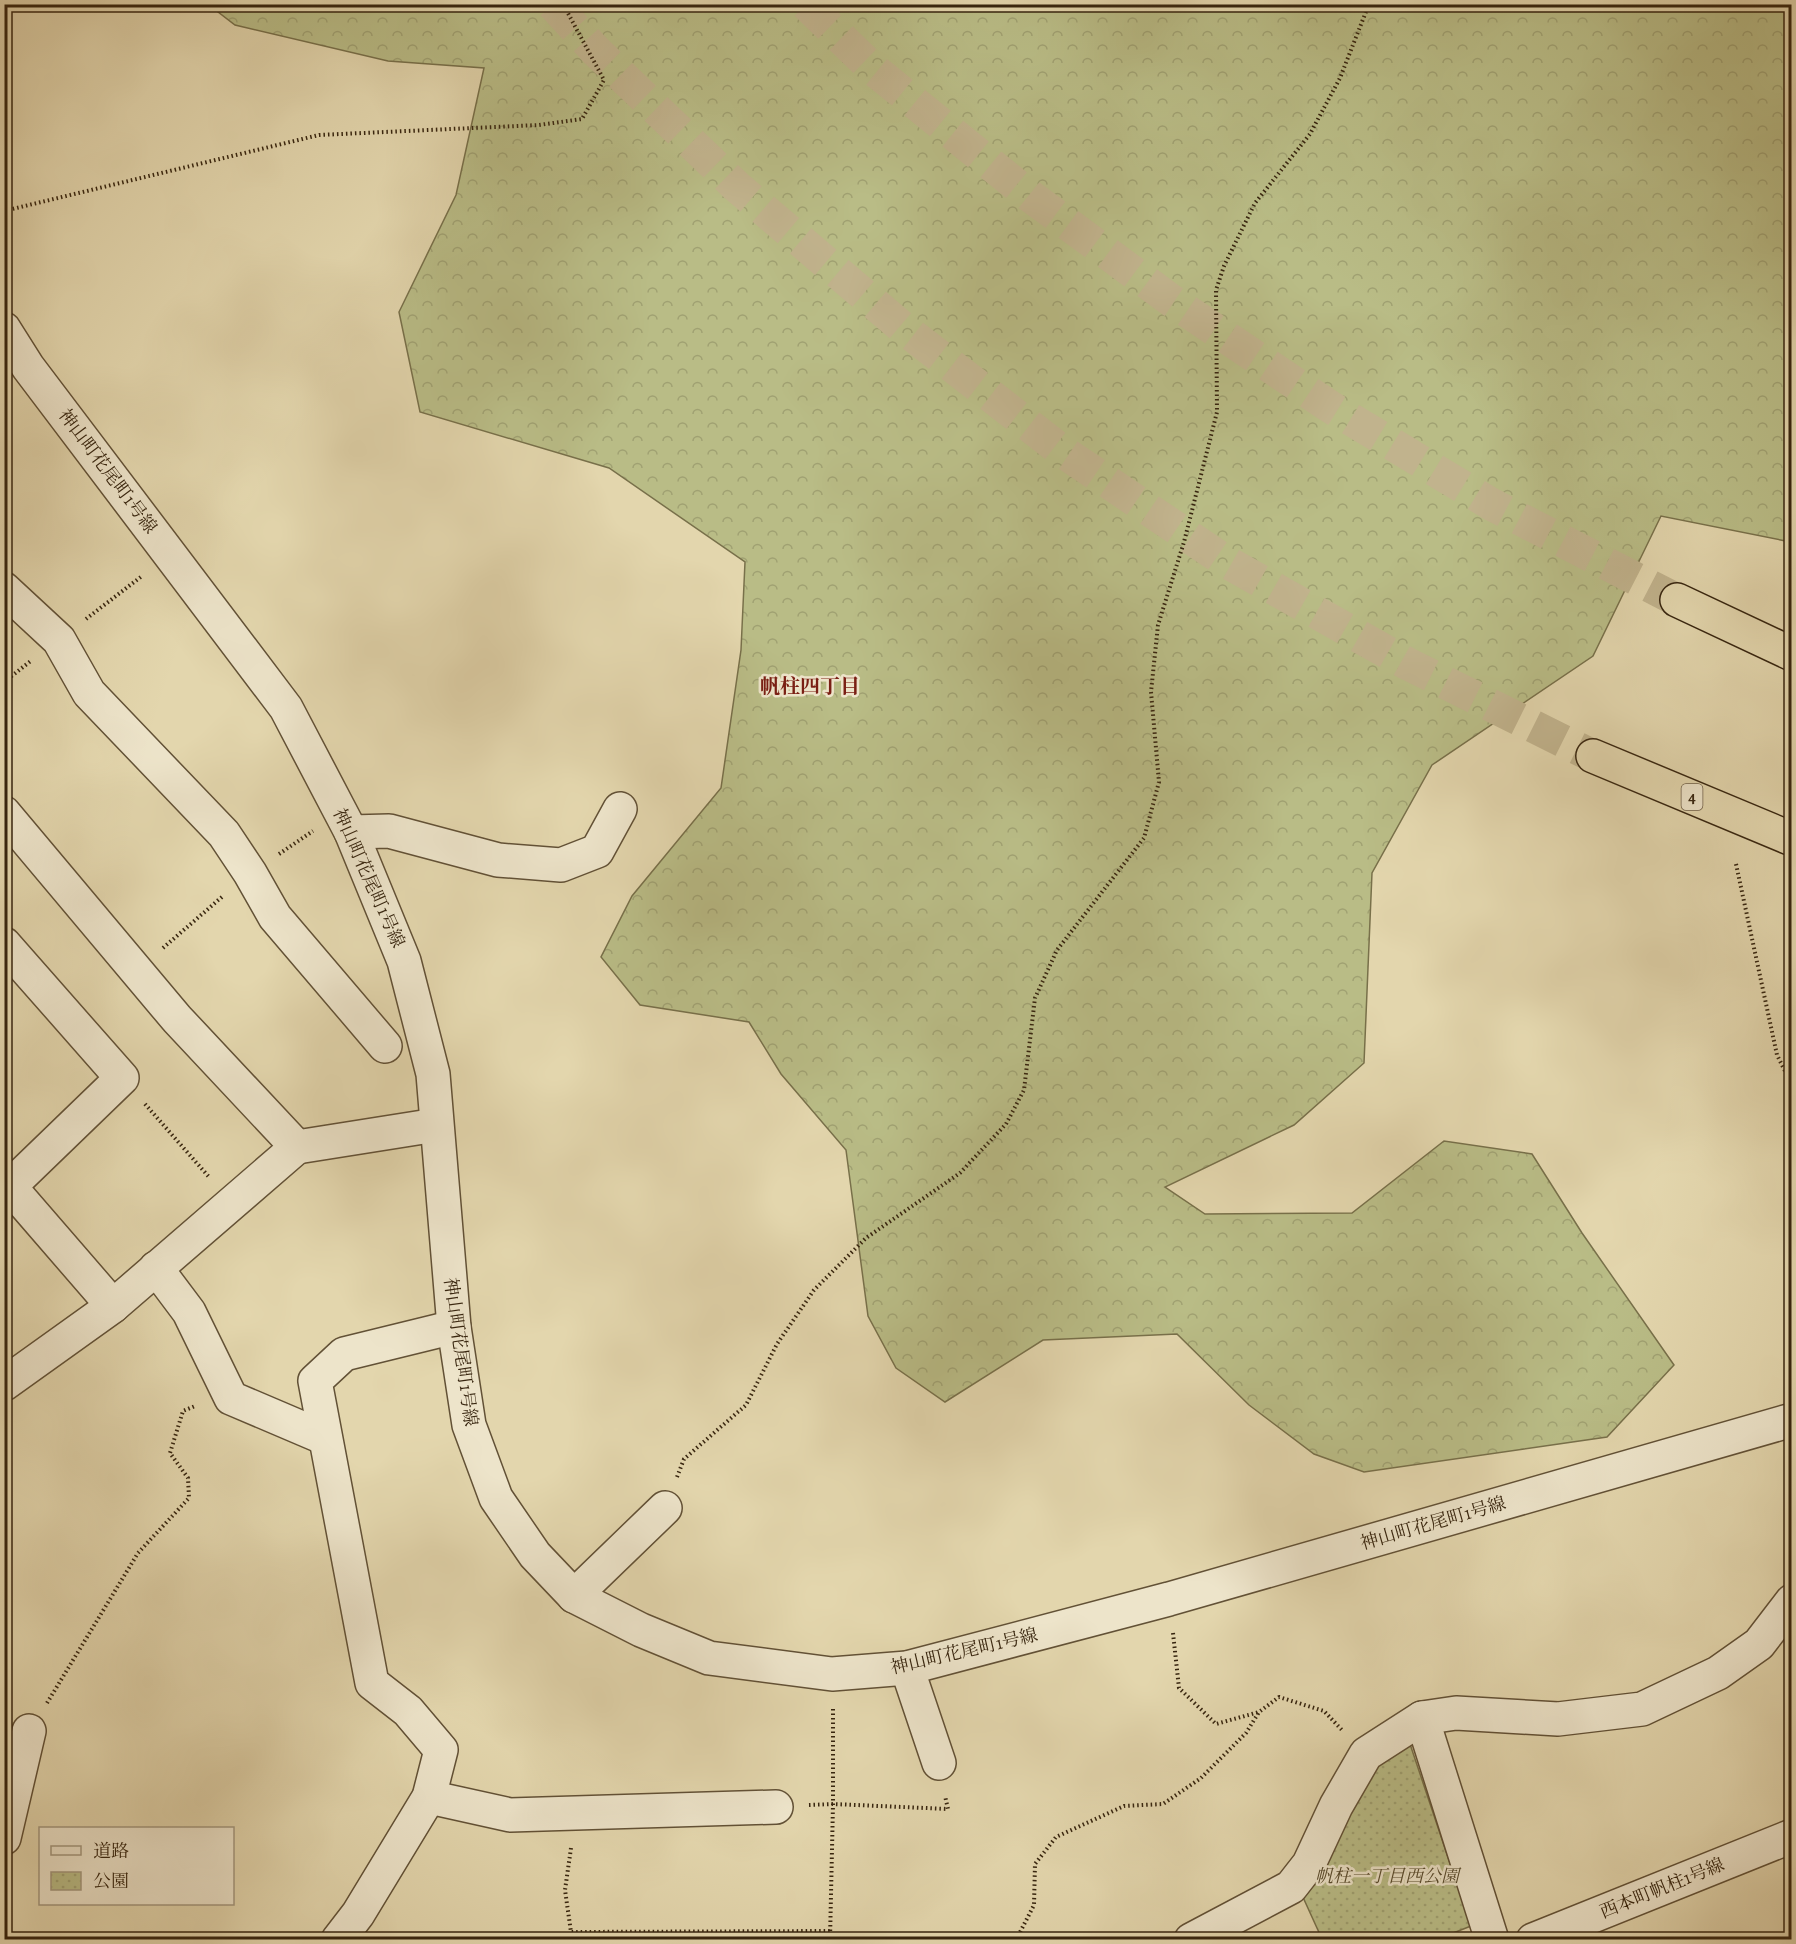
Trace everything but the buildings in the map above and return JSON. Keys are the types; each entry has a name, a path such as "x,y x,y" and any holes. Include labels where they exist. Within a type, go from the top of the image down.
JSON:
{"highway":[{"path":"1677,600 1791,654"},
{"name":"4","path":"1593,756 1791,839"}],"street":[{"name":"神山町花尾町1号線","path":"4,329 28,367 286,708 351,832 404,961 433,1074 454,1327 469,1425 496,1498 535,1555 574,1596 641,1630 709,1659 832,1674 907,1668 1169,1599 1791,1420"},
{"path":"4,589 58,640 89,693 224,834 275,917 386,1046"},
{"path":"351,832 389,831 498,860 561,865 597,851 620,809"},
{"path":"4,813 177,1019 297,1147"},
{"path":"4,944 122,1078 6,1186 113,1306"},
{"path":"4,1384 113,1306 297,1147 436,1125"},
{"path":"156,1268 189,1312 231,1398 325,1438"},
{"path":"338,1940 358,1914 429,1797 441,1750 408,1712 372,1683 315,1381 344,1354 454,1327"},
{"path":"574,1596 665,1508"},
{"path":"1191,1940 1291,1887 1309,1863 1336,1806 1366,1754 1422,1718 1456,1713 1558,1719 1642,1709 1718,1673 1751,1650 1759,1644 1791,1601"},
{"path":"907,1668 939,1763"},
{"path":"1422,1718 1492,1940"},
{"path":"4,1838 29,1731"},
{"path":"429,1797 510,1815 776,1807"},
{"name":"西本町帆柱1号線","path":"1533,1940 1791,1836"}],"path":[{"path":"4,211 319,135 539,125 582,119 604,80 563,4"},
{"path":"665,1508 684,1459 746,1405 777,1344 814,1290 867,1238 960,1173 1006,1124 1024,1090 1035,998 1057,950 1144,838 1159,782 1151,692 1158,625 1184,542 1217,412 1216,290 1224,266 1256,203 1310,134 1340,78 1369,4"},
{"path":"1736,864 1777,1055 1791,1085"},
{"path":"122,1078 232,1204"},
{"path":"29,1731 138,1553 189,1498 188,1478 170,1453 183,1411 206,1401 231,1398"},
{"path":"1169,1599 1179,1688 1216,1724 1259,1712 1279,1697 1324,1711 1366,1754"},
{"path":"830,1940 833,1804 832,1674"},
{"path":"1016,1940 1035,1905 1035,1864 1056,1837 1124,1806 1163,1804 1201,1778 1246,1733 1259,1712"},
{"path":"776,1807 833,1804 948,1809"},
{"path":"577,1814 565,1890 571,1932 830,1931"}],"green space":[{"path":"209,5 1791,5 1791,542 1661,516 1593,656 1432,765 1372,873 1364,1063 1294,1125 1165,1187 1205,1214 1352,1213 1444,1141 1532,1154 1582,1233 1674,1365 1607,1437 1364,1472 1314,1454 1249,1405 1177,1334 1043,1340 945,1402 896,1368 868,1316 846,1150 781,1074 749,1022 640,1005 601,957 632,896 721,788 741,650 745,562 609,468 420,412 399,312 456,195 484,68 388,61 235,25"},
{"name":"帆柱一丁目西公園","path":"1410,1744 1471,1926 1438,1939 1322,1939 1302,1895 1376,1765"}],"tunnel":[{"path":"553,4 595,50 736,186 903,328 1062,451 1225,561 1408,664 1593,756"},
{"path":"806,4 873,69 1030,196 1172,301 1329,406 1491,504 1677,600"}],"district":[{"name":"帆柱四丁目","path":"810,686"}]}
